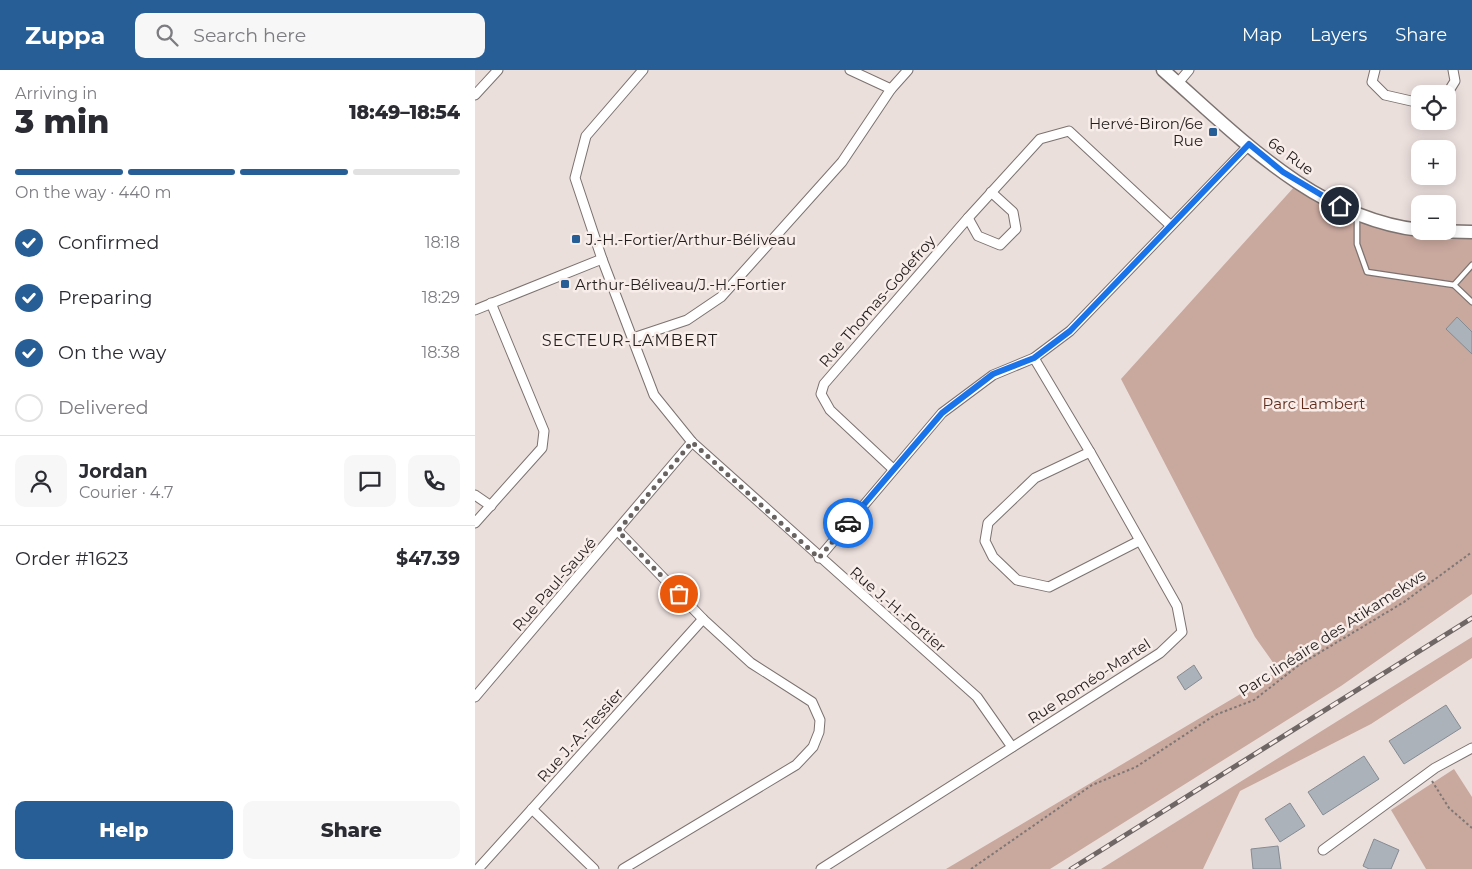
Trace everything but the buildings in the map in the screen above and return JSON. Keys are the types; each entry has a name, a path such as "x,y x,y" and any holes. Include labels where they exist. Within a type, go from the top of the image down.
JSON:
{"street":[{"path":"475,95 498,70"},
{"name":"Rue J.-H.-Fortier","path":"643,70 586,136 575,178 602,259 654,395 692,442 819,558 977,697 1012,747"},
{"path":"850,70 891,89"},
{"path":"633,338 687,320 721,296 842,162 891,89 908,70"},
{"name":"6e Rue","path":"1163,70 1283,172 1314,193 1357,215 1411,229"},
{"path":"1178,83 1189,70"},
{"path":"1375,70 1373,82 1385,95 1411,101"},
{"path":"1453,70 1455,81 1453,85"},
{"name":"Rue Thomas-Godefroy","path":"893,469 830,410 821,394 824,384 968,218 1040,139 1069,131 1171,225"},
{"path":"819,558 942,413 993,374 1034,358 1070,331 1249,144"},
{"path":"968,218 978,236 1000,245 1016,229 1013,212 991,192"},
{"path":"1456,232 1472,232"},
{"path":"475,310 602,259"},
{"path":"475,523 542,448 545,431 491,303"},
{"name":"Rue Roméo-Martel","path":"821,869 1160,653 1181,632 1177,606 1090,452 1034,358"},
{"name":"Rue Paul-Sauvé","path":"475,697 692,442"},
{"path":"1090,452 1035,478 988,524 985,541 993,557 1017,580 1049,588 1139,541"},
{"path":"475,495 491,506"},
{"path":"618,531 703,619 751,663 812,702 820,720 819,732 813,747 796,765 623,869"},
{"name":"Rue J.-A.-Tessier","path":"478,869 703,619"},
{"path":"1323,850 1427,774 1472,748"},
{"path":"532,809 594,869"}],"lane":[{"path":"1357,215 1357,244 1367,272 1454,285 1472,302"},
{"path":"1454,285 1472,265"}],"path":[{"name":"Parc linéaire des Atikamekws","path":"971,869 1093,785 1136,767 1215,715 1254,700 1299,665 1404,602 1472,552"},
{"path":"1427,774 1449,808 1472,828"}],"green space":[{"name":"Parc Lambert","path":"1295,186 1411,227 1411,240 1456,240 1456,228 1472,225 1472,594 1341,686 1050,869 946,869 1279,671 1255,637 1121,379"},
{"path":"1472,637 1472,658 1371,724 1240,791 1203,869 1101,869"},
{"path":"1454,769 1472,797 1472,869 1426,869 1391,810"}],"railway":[{"path":"1071,869 1472,618"}],"way so far":[{"path":"679,594 618,531 692,442 819,558 848,523"}],"place":[{"name":"Hervé-Biron/6e Rue","path":"1213,132"},
{"name":"J.-H.-Fortier/Arthur-Béliveau","path":"576,239"},
{"name":"Arthur-Béliveau/J.-H.-Fortier","path":"565,284"}],"district":[{"name":"SECTEUR-LAMBERT","path":"630,340"}],"route":[{"path":"848,523 942,413 993,374 1034,358 1070,331 1249,144 1283,172 1322,198 1340,206"}]}
